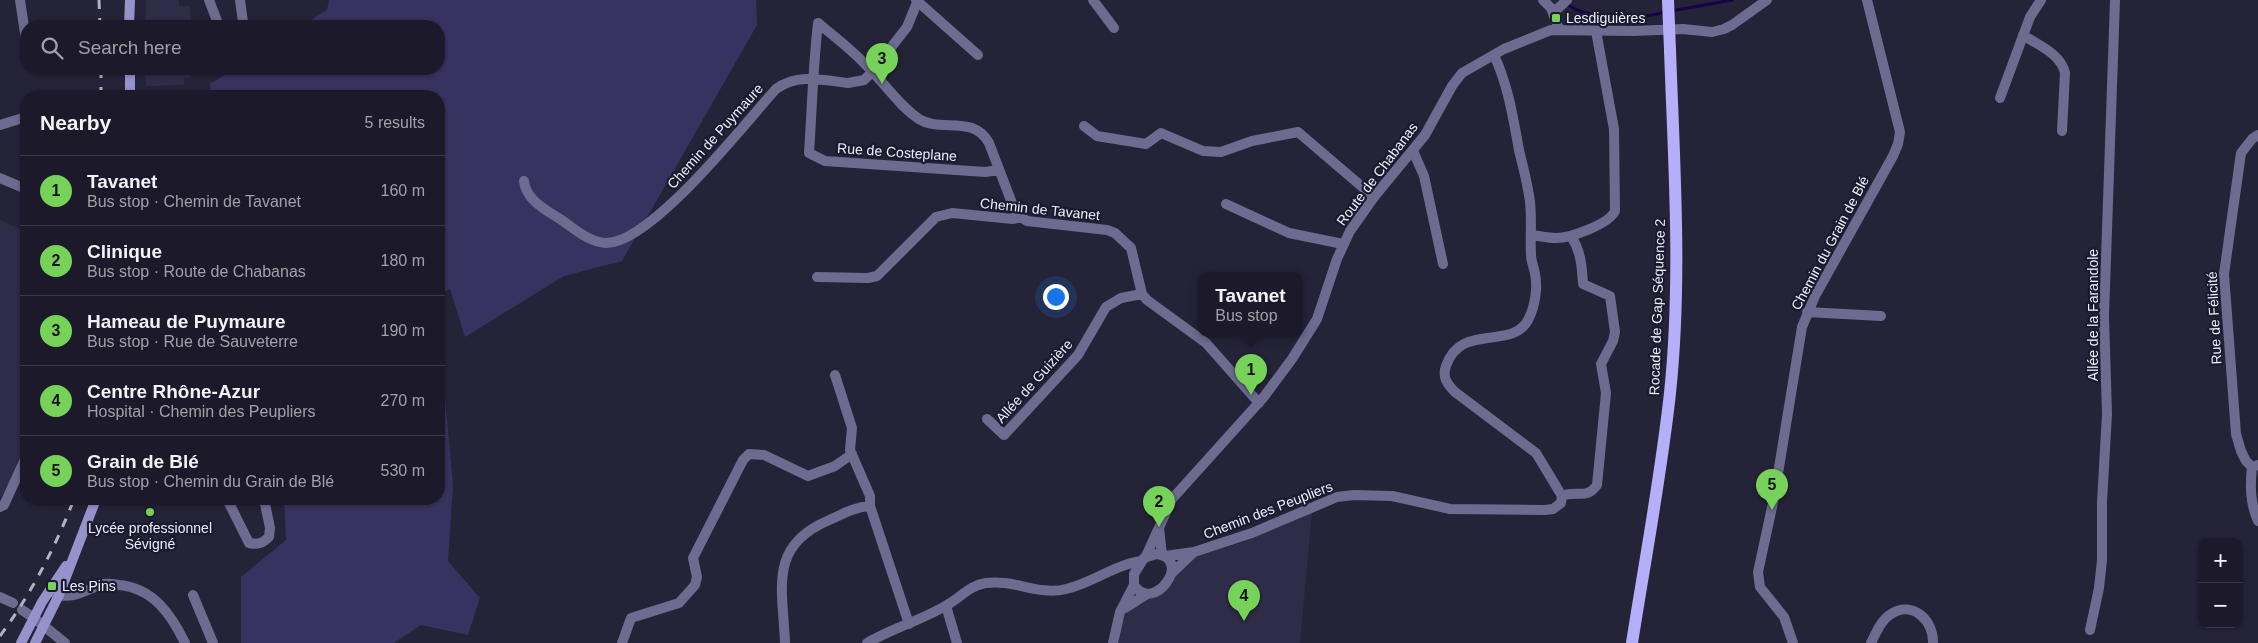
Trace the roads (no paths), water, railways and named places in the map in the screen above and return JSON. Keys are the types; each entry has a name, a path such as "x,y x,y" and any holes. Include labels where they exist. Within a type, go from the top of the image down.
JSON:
{"main road":[{"path":"129,20 130,0"},
{"name":"Rocade de Gap Séquence 2","path":"1632,643 1670,393 1674,330 1677,260 1668,0"},
{"path":"130,75 130,90"},
{"path":"21,643 28,613 54,592 80,544 94,505"},
{"path":"33,643 46,625 60,576 80,544"}],"street":[{"path":"20,0 23,20"},
{"path":"209,0 217,20"},
{"path":"240,0 243,20"},
{"path":"918,0 978,55"},
{"name":"Chemin de Puymaure","path":"524,181 527,192 536,202 591,240 606,243 621,240 640,230 674,201 776,88 792,80 813,79 856,82 864,80 907,27 918,0"},
{"path":"1093,0 1114,28"},
{"path":"1543,0 1553,12 1559,29"},
{"name":"Route de Chabanas","path":"1143,558 1172,499 1259,402 1292,359 1312,327 1324,302 1343,244 1360,214 1425,135 1452,86 1462,73 1521,41 1559,29 1712,32 1732,25 1767,0"},
{"name":"Chemin du Grain de Blé","path":"1793,643 1784,617 1760,587 1758,572 1772,510 1802,327 1807,312 1898,144 1900,132 1899,121 1867,0"},
{"path":"2000,98 2030,17 2041,0"},
{"name":"Allée de la Farandole","path":"2090,630 2099,588 2102,560 2102,502 2107,414 2104,316 2115,0"},
{"path":"1553,12 1564,2"},
{"path":"813,79 818,23 866,64 920,120 969,127 985,136 1015,211 1021,217"},
{"path":"1532,235 1557,238 1571,236 1606,221 1615,210 1614,129 1596,31"},
{"path":"2023,35 2058,58 2063,66 2065,73 2062,131"},
{"path":"1494,55 1507,87 1530,200 1531,257 1536,275 1535,297 1529,319 1522,328 1510,334 1464,342 1456,348 1450,357 1444,376 1447,384 1455,392 1536,453 1562,496 1566,494 1585,495 1592,492 1597,485 1606,393 1601,364 1613,341 1615,332 1610,296 1583,284 1582,267 1577,246 1571,236"},
{"name":"Rue de Costeplane","path":"813,79 809,153 825,162 985,172 999,170"},
{"path":"0,125 20,119"},
{"path":"1084,126 1097,136 1146,144 1161,133 1203,151 1221,152 1252,141 1298,132 1374,197"},
{"name":"Rue de Félicité","path":"2255,466 2246,462 2236,434 2224,274 2241,154 2252,138 2258,135"},
{"path":"1413,151 1424,176 1442,264"},
{"path":"0,178 20,186"},
{"path":"1226,204 1289,233 1343,244"},
{"name":"Chemin de Tavanet","path":"817,277 868,278 877,276 936,217 952,213 1013,219 1021,217 1027,221 1107,230 1115,233 1131,248 1142,294"},
{"path":"1142,294 1147,300 1206,343 1259,402"},
{"name":"Allée de Guizière","path":"987,419 1004,435 1078,355 1106,307 1121,298 1142,294"},
{"path":"1807,312 1881,316"},
{"path":"835,375 852,428 852,454 870,496 870,506 909,624"},
{"path":"622,643 631,618 679,603 695,585 697,577 693,558 743,460 749,454 764,455 808,476 835,466 852,454"},
{"path":"2255,466 2250,493 2253,510 2258,521"},
{"path":"0,507 4,505 20,470"},
{"name":"Chemin des Peupliers","path":"1163,555 1194,552 1252,533 1337,497 1354,495 1392,496 1450,509 1545,510 1559,506 1562,496"},
{"path":"229,505 249,543 255,544 263,543 269,537 270,528 265,505"},
{"path":"785,643 782,570 787,555 796,541 813,527 859,507 870,506"},
{"path":"1120,612 1147,594 1163,587 1172,573 1171,565 1163,555 1159,527"},
{"name":"Chemin des Peupliers","path":"1172,573 1194,552"},
{"path":"867,643 946,606 969,589 985,583 1008,583 1044,592 1057,591 1081,584 1127,563 1163,555"},
{"path":"1113,643 1120,612 1143,558"},
{"path":"1112,570 1125,574 1140,591 1147,594"},
{"path":"54,592 64,597 74,596 106,583 131,586 150,595 166,609 185,643"},
{"path":"193,595 213,643"},
{"path":"0,597 13,603"},
{"path":"946,606 957,643"},
{"path":"1871,643 1881,624 1890,614 1900,610 1911,610 1919,613 1927,620 1931,627 1933,643"},
{"path":"28,613 46,625 66,643"},
{"path":"28,613 37,629 33,643"}],"waterway":[{"path":"1671,11 1732,0"},
{"path":"1565,3 1575,9 1600,16 1627,17 1654,15 1665,12"}],"railway":[{"path":"99,0 100,20"},
{"path":"101,75 101,90"},
{"path":"0,636 42,570 72,505"}],"place":[{"name":"Lesdiguières","path":"1556,18"},
{"name":"Hameau de Puymaure","path":"882,84"},
{"name":"Tavanet","path":"1251,395"},
{"name":"Grain de Blé","path":"1772,510"},
{"name":"Lycée professionnel Sévigné","path":"150,512"},
{"name":"Clinique","path":"1159,527"},
{"name":"Les Pins","path":"52,586"},
{"name":"Centre Rhône-Azur","path":"1244,621"}]}
